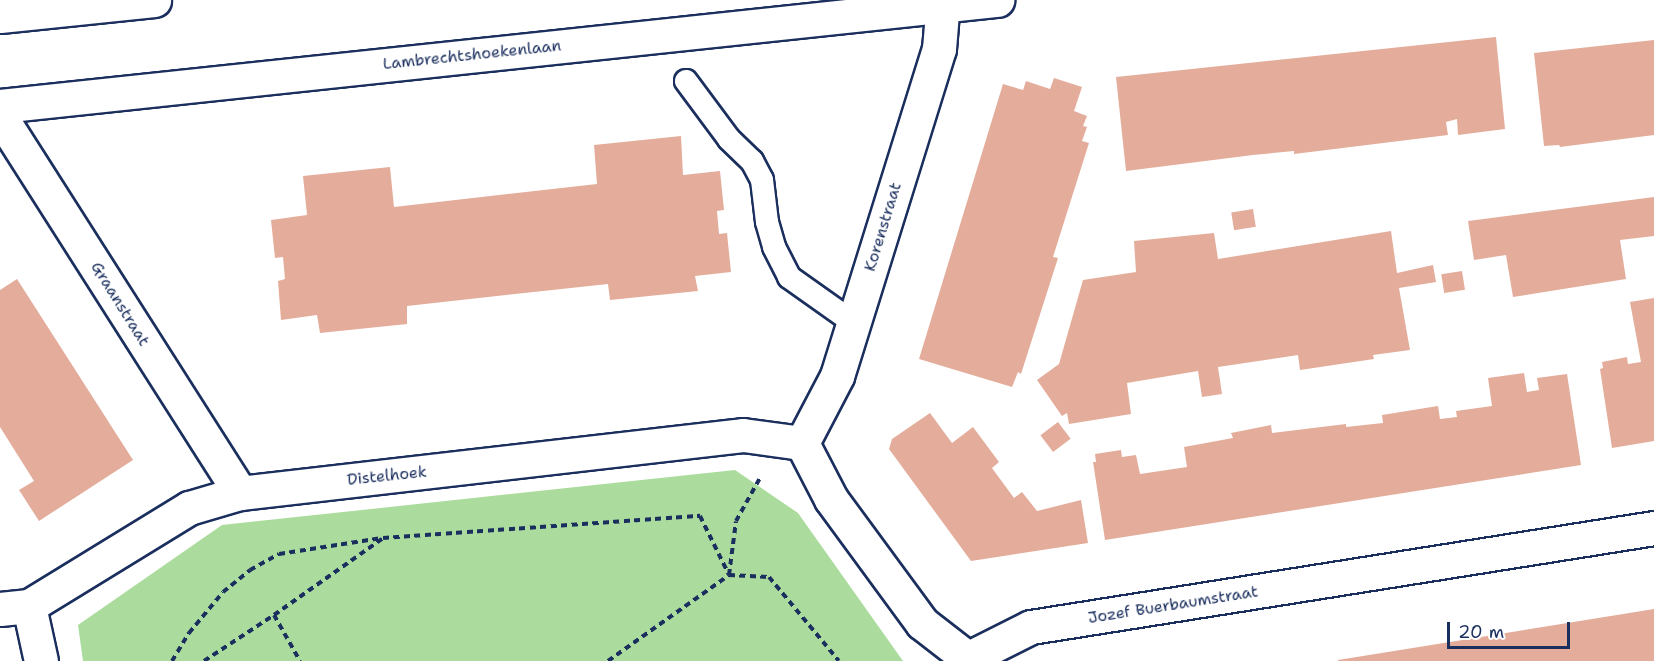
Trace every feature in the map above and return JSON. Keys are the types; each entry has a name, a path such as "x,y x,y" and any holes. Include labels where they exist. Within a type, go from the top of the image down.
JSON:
{"street":[{"path":"0,16 154,0"},
{"name":"Lambrechtshoekenlaan","path":"0,106 944,2 997,0"},
{"name":"Korenstraat","path":"802,443 837,376 939,49 944,2"},
{"name":"Graanstraat","path":"0,116 240,492"},
{"name":"Distelhoek","path":"14,607 189,508 240,492 743,435 802,443"},
{"name":"Jozef Buerbaumstraat","path":"802,443 831,499 922,623 970,659 1031,627 1654,528"},
{"path":"14,607 41,661"}],"lane":[{"path":"686,81 729,139 752,161 762,180 767,222 774,247 789,277 854,323"}],"path":[{"path":"729,575 736,521 760,477 802,443"},
{"path":"172,661 189,633 223,592 250,570 279,554 383,537 700,516 729,575"},
{"path":"204,661 274,615 383,537"},
{"path":"608,661 729,575 769,577 839,661"},
{"path":"274,615 300,661"}],"green space":[{"path":"735,470 798,513 903,661 83,661 78,625 222,525"}],"building":[{"path":"1496,37 1505,129 1458,135 1457,119 1446,122 1448,135 1126,171 1116,77"},
{"path":"1654,40 1654,135 1560,147 1559,145 1544,146 1534,53"},
{"path":"1054,78 1082,87 1074,111 1087,116 1083,126 1087,127 1082,141 1089,143 1053,257 1058,258 1021,374 1018,372 1012,387 919,359 1003,84 1023,90 1026,81 1050,89"},
{"path":"681,136 683,175 720,171 724,210 717,211 719,234 727,233 731,272 695,276 698,291 610,300 608,284 407,306 407,324 320,333 317,315 281,320 278,281 285,279 283,257 275,258 271,220 307,215 303,176 390,167 394,207 597,184 594,145"},
{"path":"1654,197 1654,236 1620,240 1626,279 1513,297 1506,255 1474,260 1468,221"},
{"path":"1253,209 1256,227 1234,230 1231,212"},
{"path":"1391,231 1397,273 1433,265 1436,282 1399,288 1410,350 1373,355 1374,359 1300,370 1298,355 1218,367 1222,394 1202,397 1198,371 1127,383 1131,414 1069,424 1067,413 1062,416 1037,380 1059,364 1083,280 1136,272 1134,241 1214,233 1218,259"},
{"path":"1462,271 1465,290 1444,293 1441,274"},
{"path":"17,279 133,460 39,521 19,490 34,481 0,427 0,290"},
{"path":"1654,298 1654,441 1612,448 1600,369 1603,368 1602,362 1627,357 1628,364 1641,362 1630,302"},
{"path":"1524,373 1527,392 1539,390 1537,378 1567,374 1581,465 1105,540 1093,462 1096,462 1095,454 1121,450 1122,457 1136,455 1140,474 1187,467 1184,447 1233,438 1231,433 1271,425 1272,433 1346,424 1346,427 1383,423 1382,415 1438,406 1440,419 1457,417 1456,411 1492,406 1488,378"},
{"path":"930,413 952,443 973,427 999,462 992,468 1014,498 1022,492 1037,511 1081,500 1088,543 971,561 889,449 892,439"},
{"path":"1058,422 1071,439 1053,452 1040,435"},
{"path":"1654,609 1654,661 1338,661 1338,660"}]}
